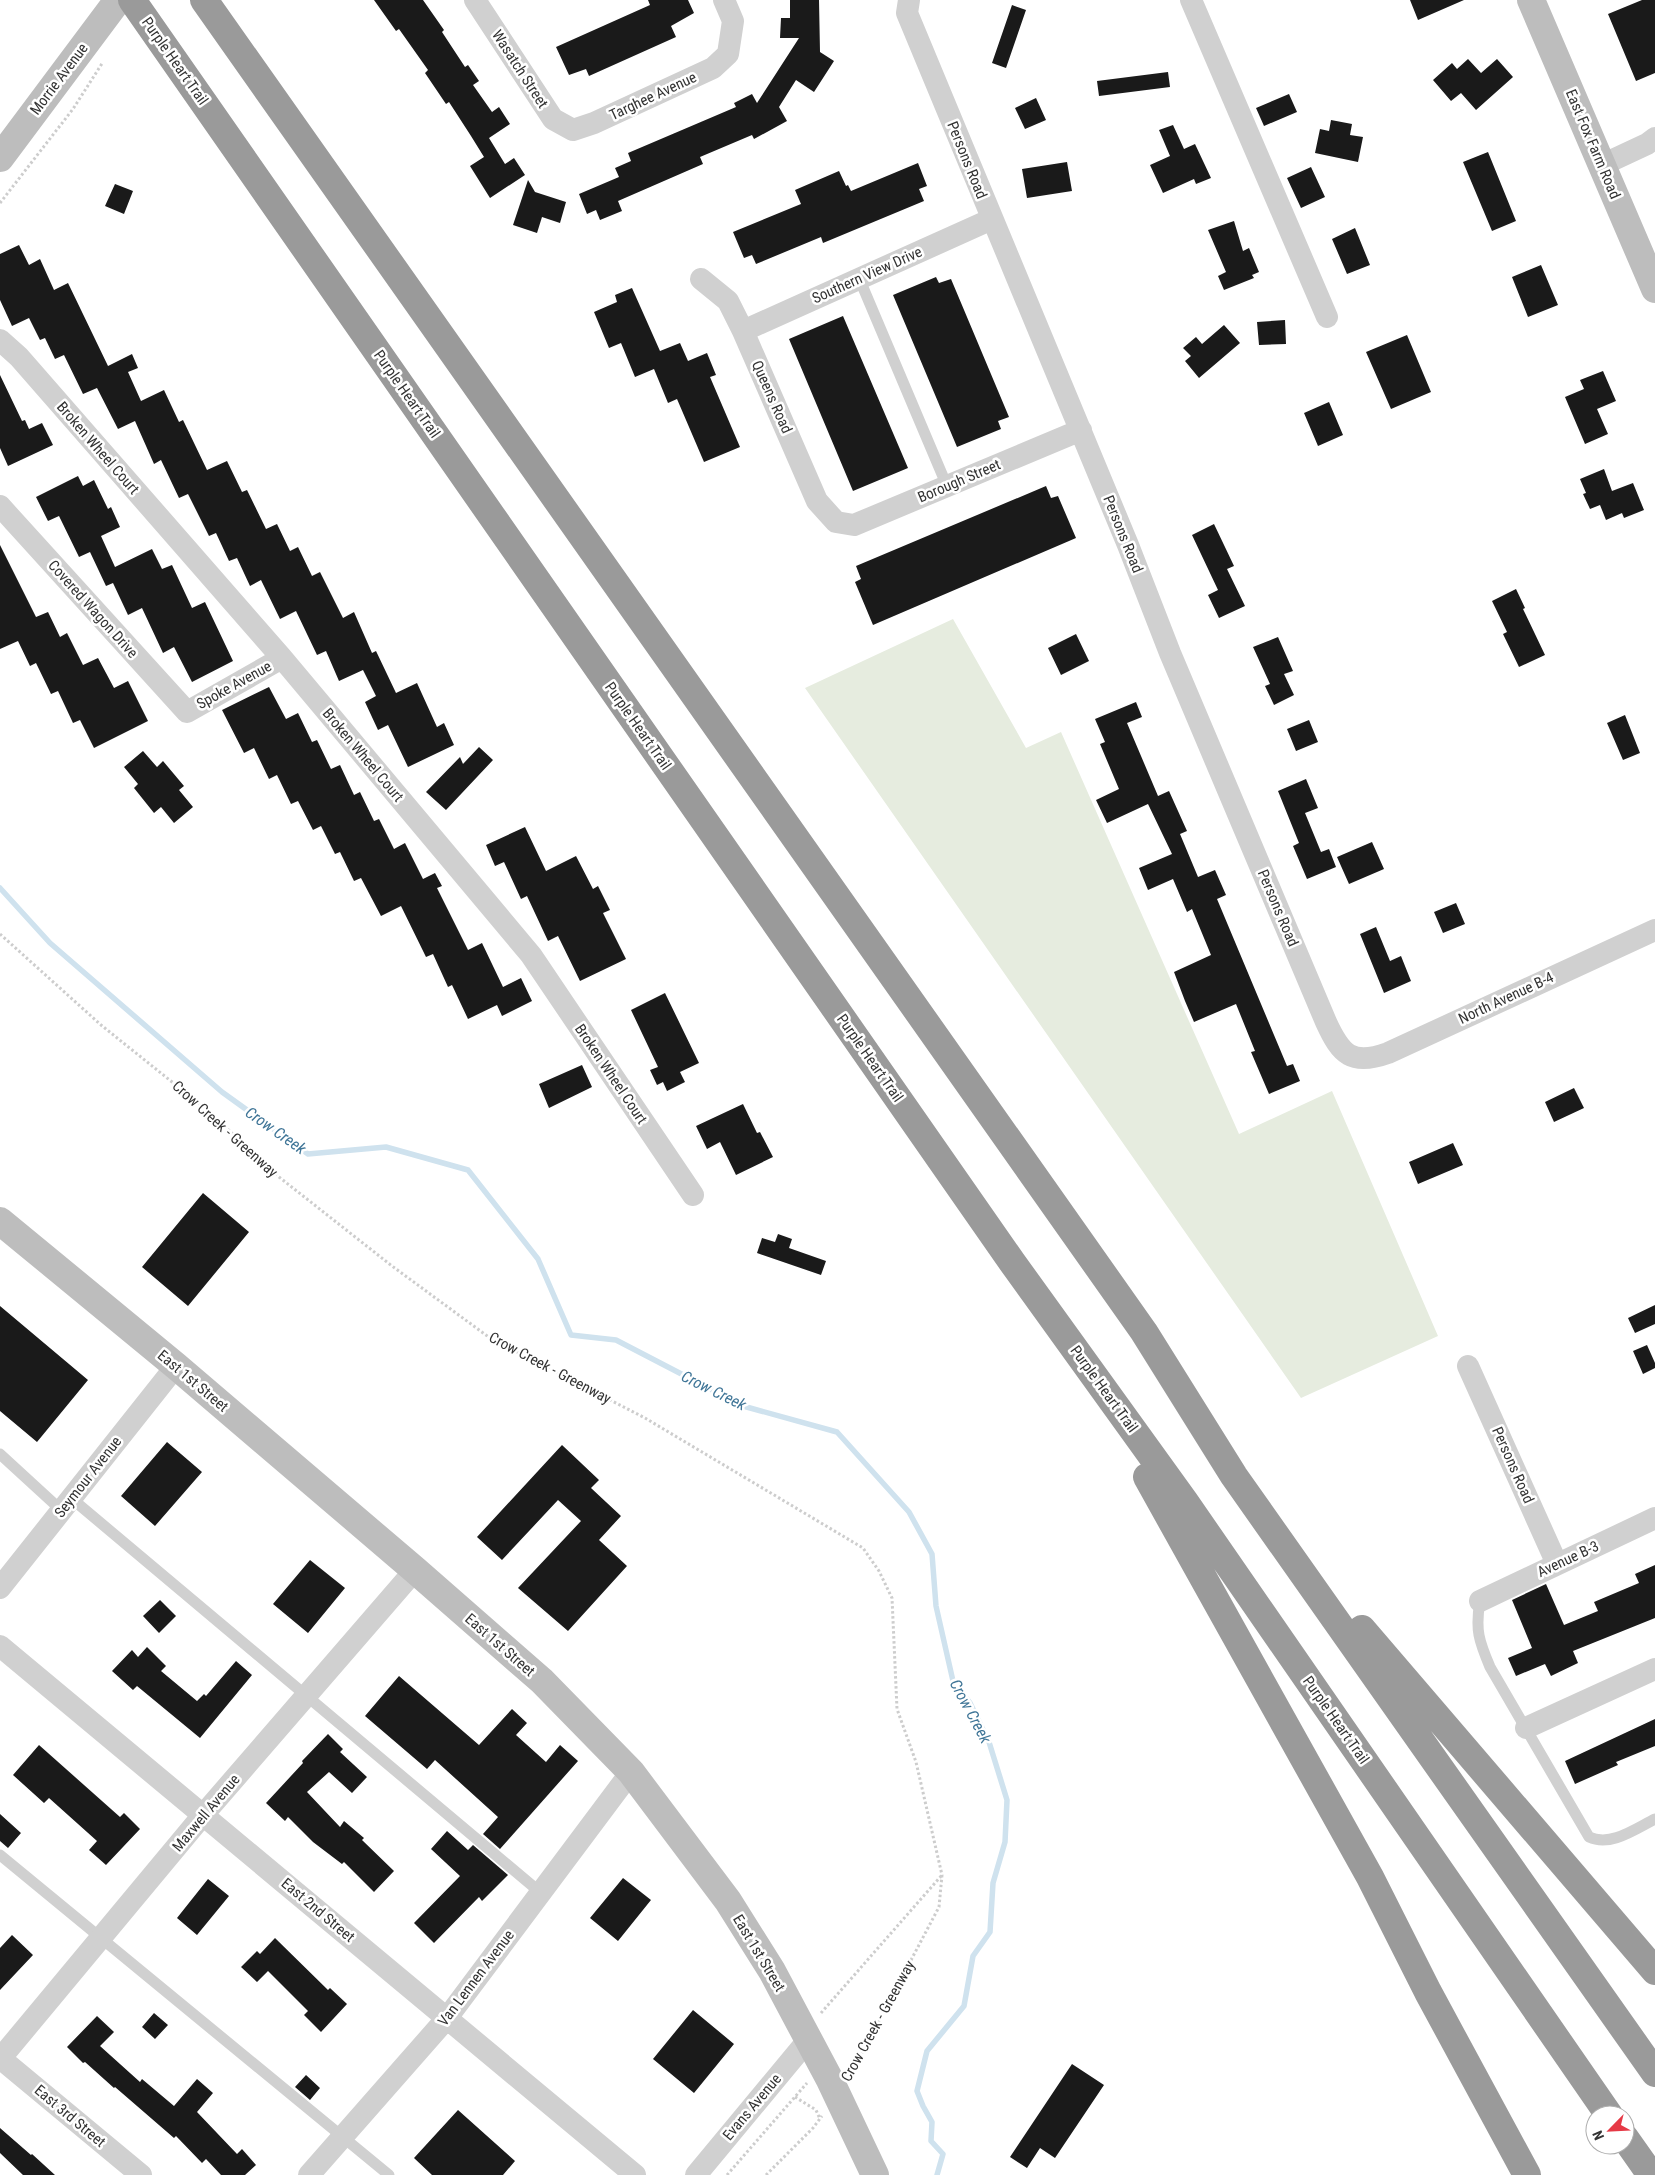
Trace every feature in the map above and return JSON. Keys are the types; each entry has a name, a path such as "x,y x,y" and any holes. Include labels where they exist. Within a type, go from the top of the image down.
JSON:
{"highway":[{"name":"Purple Heart Trail","path":"132,0 1012,1262 1185,1502 1602,2105"},
{"path":"204,0 1144,1332 1234,1476 1655,2073"},
{"path":"1012,1262 1160,1498 1370,1877 1428,1992 1527,2175"},
{"path":"1234,1476 1410,1687 1655,1971"},
{"path":"1635,2152 1651,2175"}],"street":[{"name":"Morrie Avenue","path":"2,148 118,0"},
{"name":"Wasatch Street","path":"475,0 553,119 572,130"},
{"name":"Targhee Avenue","path":"572,130 594,124 713,68 728,54 733,21 724,0"},
{"name":"Persons Road","path":"909,0 907,13 1081,430 1170,653 1326,1022 1332,1035 1343,1050 1356,1059"},
{"path":"1191,0 1327,317"},
{"name":"East Fox Farm Road","path":"1531,0 1655,289"},
{"path":"1602,165 1647,144 1655,138"},
{"name":"Southern View Drive","path":"743,331 992,219"},
{"name":"Queens Road","path":"701,279 728,301 743,331 817,501 836,522"},
{"name":"Broken Wheel Court","path":"0,340 19,357 282,658 531,955 693,1195"},
{"name":"Borough Street","path":"836,522 854,525 1081,430"},
{"name":"Covered Wagon Drive","path":"0,506 187,712"},
{"name":"Spoke Avenue","path":"187,712 282,658"},
{"name":"North Avenue B-4","path":"1356,1059 1371,1059 1388,1053 1655,930"},
{"name":"East 1st Street","path":"0,1221 176,1366 415,1570 542,1682 631,1772 728,1901 772,1971 806,2036 838,2081 875,2175"},
{"name":"Seymour Avenue","path":"0,1588 176,1366"},
{"name":"Persons Road","path":"1468,1366 1558,1564"},
{"name":"Avenue B-3","path":"1480,1601 1655,1518"},
{"name":"Maxwell Avenue","path":"0,2058 203,1815 415,1570"},
{"name":"East 2nd Street","path":"0,1646 635,2175"},
{"path":"1526,1728 1655,1669"},
{"name":"Van Lennen Avenue","path":"309,2175 447,2018 631,1772"},
{"name":"Evans Avenue","path":"696,2175 806,2036"},
{"name":"East 3rd Street","path":"0,2058 141,2175"}],"lane":[{"path":"859,278 947,486"},
{"path":"0,1454 66,1504 306,1695 540,1893"},
{"path":"1480,1601 1476,1621 1480,1643 1490,1667 1589,1837 1596,1840 1619,1837 1655,1819"},
{"path":"0,1855 389,2175"}],"path":[{"path":"0,203 73,109 105,59"},
{"name":"Crow Creek - Greenway","path":"0,934 102,1025 207,1110 279,1176 392,1266 490,1338 645,1418 863,1548 879,1571 892,1598 896,1709 916,1762 942,1875 939,1907 856,2066 838,2081"},
{"path":"806,2036 942,1875"},
{"path":"727,2175 795,2097 816,2110 822,2122"},
{"path":"766,2175 813,2128 824,2113"}],"shaded area":[{"path":"953,619 1026,748 1061,732 1239,1134 1332,1091 1438,1336 1301,1398 805,688"}],"building":[{"path":"374,0 423,0 444,30 442,32 465,67 468,65 479,81 473,85 492,112 499,107 510,124 489,138 505,164 514,158 525,175 490,198 470,166 484,157 449,102 446,104 425,73 428,70 399,29 396,31"},
{"path":"648,0 688,0 694,13 671,26 676,37 589,76 586,69 569,75 556,47 650,5"},
{"path":"790,0 819,0 820,52 834,61 814,92 796,80 779,107 787,121 754,139 752,135 700,157 703,164 618,201 622,211 600,220 596,210 587,214 579,194 619,177 615,168 631,161 628,153 736,107 734,103 752,94 757,103 799,38 780,38 781,18 790,18"},
{"path":"1410,0 1464,0 1418,20"},
{"path":"1642,0 1655,0 1655,73 1636,81 1608,14"},
{"path":"1012,5 1026,10 1006,68 992,63"},
{"path":"1468,59 1481,73 1497,59 1513,77 1476,110 1461,93 1451,101 1433,80 1452,63 1457,69"},
{"path":"1168,72 1170,87 1099,96 1097,81"},
{"path":"1289,94 1297,112 1264,126 1256,108"},
{"path":"1036,98 1046,120 1025,129 1015,108"},
{"path":"1331,120 1352,124 1350,135 1363,137 1358,162 1315,153 1320,129 1329,131"},
{"path":"1173,125 1184,149 1195,144 1211,178 1196,184 1194,179 1163,193 1150,165 1170,156 1159,130"},
{"path":"1488,152 1516,221 1492,231 1463,162"},
{"path":"1067,162 1072,191 1027,198 1022,169"},
{"path":"918,163 927,186 919,189 924,201 823,243 821,237 756,264 752,255 744,258 733,232 801,204 795,190 839,171 846,186 848,185 851,191"},
{"path":"1311,167 1325,197 1301,208 1287,178"},
{"path":"528,180 535,192 566,202 560,223 542,217 537,233 513,225"},
{"path":"115,184 133,191 124,214 105,206"},
{"path":"1234,221 1243,251 1249,248 1259,272 1252,275 1254,278 1224,290 1218,276 1226,272 1208,230"},
{"path":"1355,228 1370,265 1347,274 1332,239"},
{"path":"19,245 29,265 40,259 54,290 68,283 108,366 132,354 138,368 128,372 141,401 164,390 179,422 183,420 207,470 227,461 242,492 247,490 266,529 277,524 290,551 298,547 312,576 320,572 343,618 354,612 372,653 376,651 396,693 417,683 437,727 444,723 454,745 408,767 388,725 378,730 365,702 376,696 363,670 339,681 326,651 317,655 296,611 280,619 261,580 250,586 237,558 229,561 216,533 209,536 188,494 179,498 161,460 154,464 135,421 118,429 97,388 83,394 64,355 55,359 45,338 40,340 29,318 12,326 0,300 0,254"},
{"path":"1541,265 1558,305 1528,317 1512,277"},
{"path":"936,277 939,283 951,279 1009,417 998,421 1001,429 957,447 893,295"},
{"path":"632,288 660,351 680,343 688,361 707,353 716,375 710,377 740,447 704,462 677,399 668,403 654,369 635,377 621,343 609,348 594,312 617,302 615,295"},
{"path":"843,316 908,468 853,491 789,339"},
{"path":"1285,320 1286,344 1259,345 1257,322"},
{"path":"1224,325 1240,343 1199,378 1185,361 1191,356 1183,348 1196,337 1202,344"},
{"path":"1407,335 1431,392 1391,409 1366,352"},
{"path":"1603,371 1616,401 1597,409 1608,434 1585,444 1565,397 1584,389 1580,380"},
{"path":"0,375 22,421 25,420 29,429 42,423 53,445 8,466 0,448"},
{"path":"1329,402 1343,435 1318,446 1304,413"},
{"path":"1604,469 1612,491 1633,483 1644,510 1624,518 1622,513 1606,520 1600,505 1590,509 1583,494 1586,493 1580,479"},
{"path":"78,476 83,486 94,480 108,509 111,507 120,527 101,536 115,567 152,549 162,569 172,565 192,608 205,602 233,661 192,682 174,647 163,653 142,608 128,615 113,583 106,586 90,552 79,557 59,516 48,521 36,497"},
{"path":"1046,486 1051,498 1058,496 1076,538 873,625 855,582 861,579 856,566"},
{"path":"1214,524 1234,566 1227,569 1245,606 1219,618 1208,595 1218,590 1192,535"},
{"path":"0,545 36,617 48,612 60,637 67,633 83,665 98,658 114,688 128,681 148,721 94,748 80,720 73,723 58,691 51,694 36,663 30,666 18,641 0,649"},
{"path":"1516,589 1525,608 1523,609 1545,655 1519,667 1503,634 1507,632 1492,601"},
{"path":"1076,634 1089,661 1061,675 1048,648"},
{"path":"1278,637 1293,671 1284,674 1294,695 1274,705 1265,686 1270,684 1253,647"},
{"path":"269,687 286,719 298,713 312,742 317,740 331,769 340,765 354,795 360,792 374,821 379,819 394,849 405,843 423,879 435,873 442,886 437,888 468,950 482,943 503,987 521,978 532,1001 502,1016 497,1005 468,1019 452,985 448,987 433,954 426,957 401,906 381,916 361,878 354,881 340,852 335,854 321,826 313,830 298,801 291,804 277,775 269,779 254,748 244,753 222,710"},
{"path":"1136,702 1142,717 1127,723 1158,796 1169,791 1187,831 1180,834 1198,877 1215,870 1226,895 1217,899 1287,1066 1293,1064 1300,1081 1269,1094 1251,1052 1255,1051 1236,1004 1194,1022 1185,1001 1174,972 1211,955 1192,909 1187,912 1173,879 1148,890 1139,868 1172,854 1148,804 1107,823 1096,800 1119,789 1100,744 1105,742 1095,719"},
{"path":"1625,715 1640,753 1623,760 1607,723"},
{"path":"1309,720 1318,742 1296,751 1287,729"},
{"path":"479,747 493,760 446,810 426,792 460,757 463,764"},
{"path":"143,751 157,767 163,761 184,786 179,790 193,807 174,823 161,807 154,813 134,788 138,784 124,767"},
{"path":"1306,779 1318,808 1305,813 1321,852 1329,849 1336,867 1307,879 1293,846 1299,843 1278,791"},
{"path":"525,827 546,871 576,856 593,889 598,886 610,910 603,913 626,959 580,981 558,936 548,941 527,896 521,899 504,862 495,866 486,845"},
{"path":"1372,842 1384,869 1349,884 1337,857"},
{"path":"1456,903 1465,924 1443,933 1434,912"},
{"path":"1376,927 1390,961 1401,956 1411,981 1384,993 1360,934"},
{"path":"665,993 699,1063 680,1072 685,1082 667,1091 663,1082 657,1085 650,1070 658,1067 631,1010"},
{"path":"582,1065 592,1087 549,1108 539,1084"},
{"path":"1574,1088 1584,1108 1554,1122 1545,1102"},
{"path":"743,1104 757,1133 760,1132 773,1157 736,1175 720,1142 707,1149 696,1126"},
{"path":"1453,1143 1463,1165 1418,1184 1409,1162"},
{"path":"203,1193 249,1232 188,1306 142,1267"},
{"path":"778,1234 792,1239 789,1248 826,1261 821,1275 757,1253 762,1238 775,1242"},
{"path":"1655,1305 1655,1324 1635,1333 1628,1318"},
{"path":"0,1306 88,1380 37,1442 0,1411"},
{"path":"1647,1345 1655,1363 1655,1368 1643,1374 1633,1351"},
{"path":"167,1442 202,1472 155,1526 121,1496"},
{"path":"562,1445 599,1480 591,1488 621,1516 599,1540 627,1566 568,1631 518,1588 581,1521 558,1500 502,1560 477,1537"},
{"path":"310,1560 345,1588 308,1633 273,1604"},
{"path":"1655,1565 1655,1618 1573,1651 1578,1663 1551,1676 1545,1664 1516,1676 1508,1658 1532,1648 1512,1600 1546,1584 1564,1625 1598,1611 1594,1602 1639,1583 1635,1574"},
{"path":"160,1600 176,1616 159,1633 143,1616"},
{"path":"147,1647 166,1666 161,1671 197,1701 204,1694 206,1696 236,1661 252,1675 200,1738 137,1686 133,1690 112,1671 132,1650 138,1657"},
{"path":"399,1676 479,1745 512,1709 527,1723 516,1735 546,1762 560,1745 578,1761 500,1849 483,1834 498,1817 435,1760 427,1769 365,1716"},
{"path":"1655,1719 1655,1746 1616,1762 1618,1765 1575,1784 1565,1761"},
{"path":"328,1734 343,1749 340,1752 367,1777 352,1793 329,1772 307,1792 340,1827 344,1821 364,1838 362,1840 394,1871 374,1892 344,1862 342,1864 313,1842 288,1817 285,1821 266,1803"},
{"path":"39,1745 120,1817 124,1813 140,1829 106,1865 89,1850 97,1841 49,1798 44,1803 13,1775"},
{"path":"0,1814 21,1833 8,1848 0,1841"},
{"path":"447,1831 468,1850 473,1845 508,1875 482,1901 479,1897 434,1943 414,1923 460,1876 431,1849"},
{"path":"623,1878 651,1900 618,1941 590,1918"},
{"path":"208,1879 229,1896 197,1935 177,1918"},
{"path":"12,1935 33,1955 0,1990 0,1948"},
{"path":"275,1938 328,1990 330,1988 347,2004 321,2032 304,2015 308,2011 268,1971 257,1982 241,1967 257,1951 260,1954"},
{"path":"693,2010 734,2044 694,2093 653,2059"},
{"path":"154,2013 168,2025 155,2039 142,2027"},
{"path":"97,2016 114,2032 100,2046 140,2082 142,2079 174,2106 197,2079 213,2093 197,2112 237,2154 242,2149 256,2165 245,2175 221,2175 206,2159 202,2163 176,2136 174,2138 85,2062 83,2063 67,2047"},
{"path":"1072,2064 1104,2085 1055,2158 1040,2148 1027,2168 1010,2157"},
{"path":"306,2075 320,2088 310,2100 295,2087"},
{"path":"458,2110 515,2161 503,2175 432,2175 414,2158"},
{"path":"0,2128 55,2175 23,2175 0,2153"}],"waterway":[{"name":"Crow Creek","path":"0,888 50,943 222,1092 308,1154 386,1147 468,1170 538,1259 571,1335 616,1340 743,1406 837,1432 909,1512 932,1554 936,1606 953,1681 970,1703 989,1742 1007,1800 1005,1842 993,1883 990,1932 973,1956 964,2006 927,2051 917,2091 932,2122 931,2141 943,2154 937,2175"}]}
